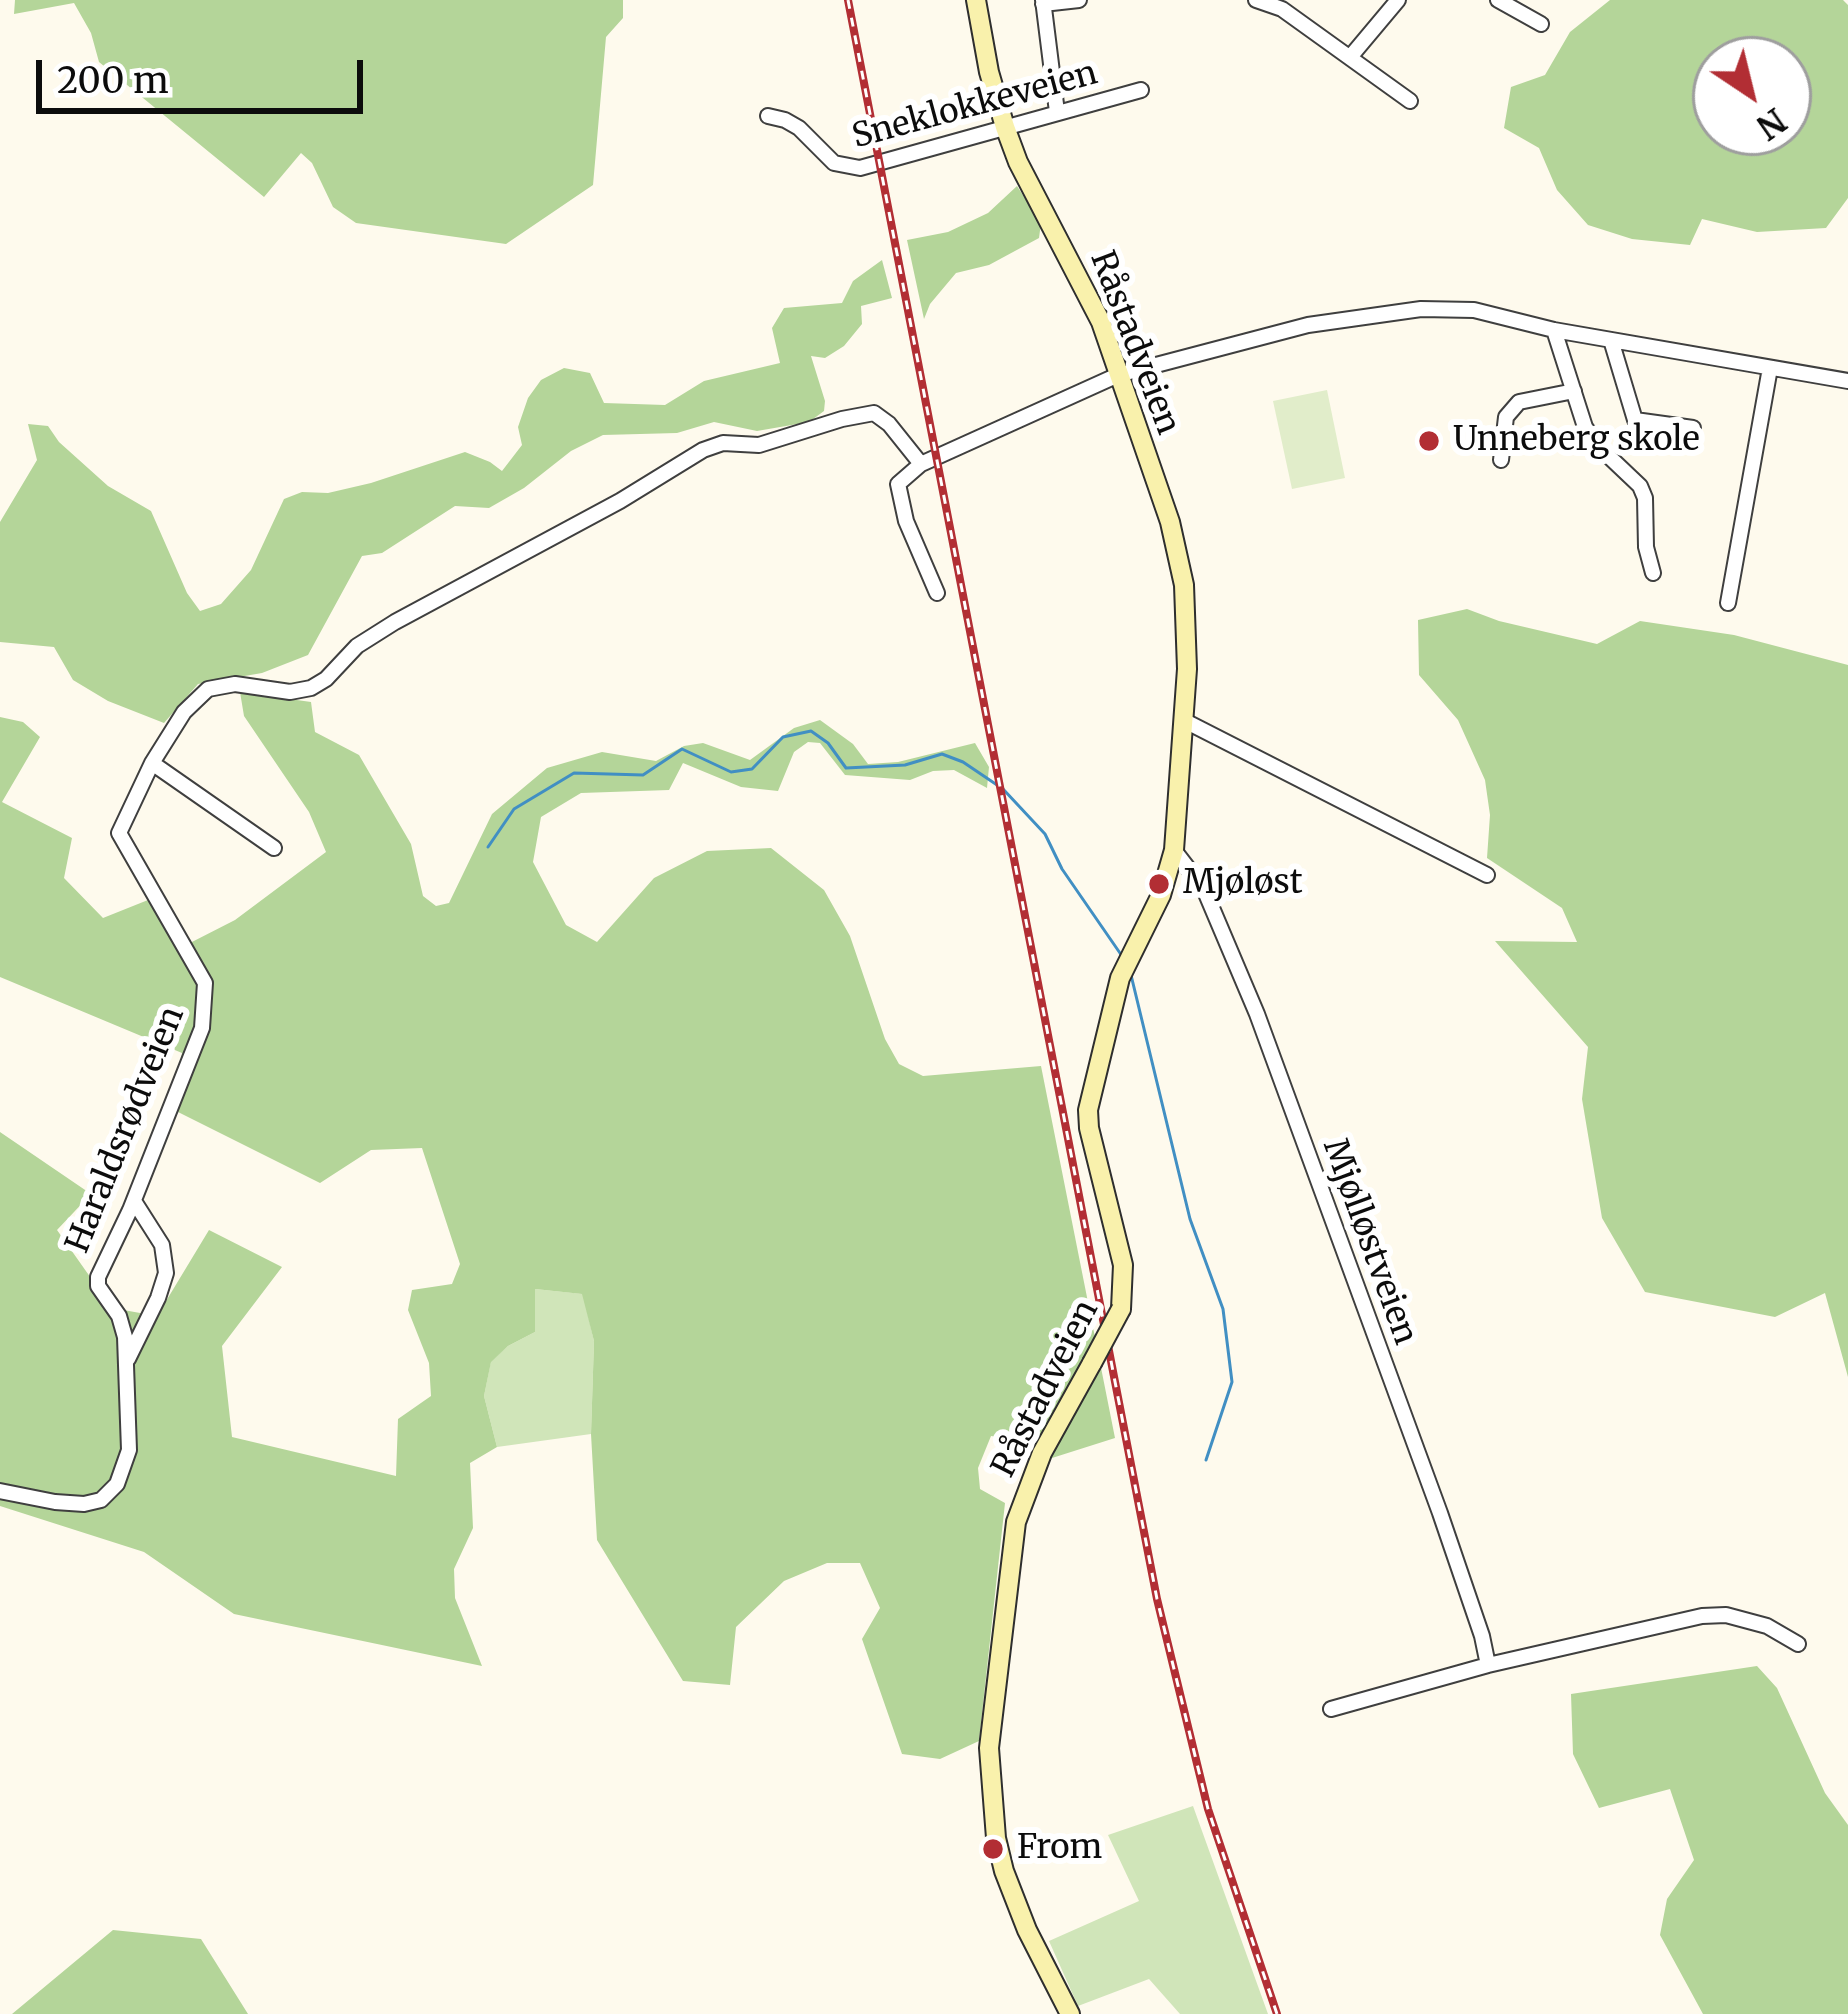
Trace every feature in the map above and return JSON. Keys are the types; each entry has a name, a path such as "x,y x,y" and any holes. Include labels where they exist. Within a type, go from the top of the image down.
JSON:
{"main road":[{"name":"Råstadveien","path":"976,0 1005,127 1018,162 1089,296 1180,557 1187,630 1174,850 1161,895 1120,978 1088,1110 1123,1264 1121,1309 1042,1453 1016,1522 989,1748 996,1838 1004,1871 1070,2014"}],"street":[{"path":"1057,112 1043,2 1079,0"},
{"path":"1256,0 1282,9 1410,101"},
{"path":"1351,56 1398,0"},
{"path":"1498,0 1541,24"},
{"name":"Sneklokkeveien","path":"768,116 785,120 834,163 848,168 922,154 1141,90"},
{"path":"937,593 906,521 898,484 921,464 1118,375 1184,361 1279,331 1421,309 1474,310 1554,330 1848,381"},
{"path":"1554,330 1585,427 1640,486 1653,573"},
{"path":"1611,340 1636,420 1693,428"},
{"path":"1728,603 1770,368"},
{"path":"1501,460 1506,417 1519,402 1574,391"},
{"name":"Haraldsrødveien","path":"0,1491 15,1497 84,1504 107,1497 129,1450 128,1359 118,1316 98,1286 98,1276 134,1201 202,1028 206,1005 205,983 119,833 184,712 208,689 235,684 290,692 311,688 357,646 395,622 620,501 703,450 724,443 760,445 874,413 921,464"},
{"path":"1183,720 1487,875"},
{"path":"152,764 274,848"},
{"name":"Mjølløstveien","path":"1174,850 1204,889 1250,996 1440,1513 1488,1665"},
{"path":"128,1359 166,1273 162,1245 134,1201"},
{"path":"1330,1709 1488,1665 1702,1616 1726,1615 1767,1626 1798,1644"}],"green space":[{"path":"15,0 623,0 623,18 606,37 593,185 506,244 356,223 333,207 312,163 301,153 264,197 99,62 91,33 74,3 14,14"},
{"path":"1610,0 1843,0 1848,5 1848,198 1826,228 1757,232 1702,219 1690,245 1632,239 1588,225 1557,190 1539,148 1504,128 1511,87 1545,75 1570,32"},
{"path":"1017,186 1041,223 1039,238 989,265 956,273 930,304 924,319 907,240 948,232 988,213"},
{"path":"882,260 892,298 861,306 862,324 844,346 825,358 811,356 825,401 824,411 809,422 757,431 714,422 677,433 603,435 571,451 489,508 455,506 382,553 362,556 308,655 262,673 198,684 164,723 108,701 73,680 54,647 0,642 0,522 37,460 28,424 48,426 108,486 151,511 187,593 200,611 221,604 251,570 284,499 302,492 328,493 371,483 465,452 502,471 522,445 518,427 528,398 541,380 564,368 590,373 604,403 665,405 704,381 780,363 772,328 784,308 842,303 853,281"},
{"path":"1327,390 1345,478 1292,489 1273,401"},
{"path":"1467,609 1597,644 1640,621 1734,635 1848,665 1848,1377 1825,1293 1775,1317 1645,1292 1602,1218 1582,1099 1588,1047 1495,941 1577,942 1562,908 1487,858 1490,815 1485,780 1458,720 1419,675 1418,620"},
{"path":"240,692 311,702 315,732 359,755 411,844 423,896 436,906 449,903 492,814 547,768 602,752 656,761 684,746 703,743 750,760 794,728 820,720 853,744 868,764 898,762 975,743 989,767 987,788 954,770 933,771 910,780 845,775 820,743 808,742 794,752 778,791 741,787 683,763 669,790 581,793 541,817 533,862 566,925 597,942 654,878 707,851 771,848 824,890 850,936 885,1039 899,1064 923,1076 1041,1066 1115,1438 1052,1458 1036,1442 991,1436 978,1468 980,1489 1005,1503 979,1741 940,1759 902,1754 862,1639 880,1608 860,1563 827,1563 784,1581 736,1627 730,1685 683,1681 597,1540 591,1434 594,1341 582,1294 535,1289 535,1332 508,1346 491,1362 484,1396 497,1447 470,1463 473,1528 454,1569 455,1598 482,1666 234,1614 144,1552 0,1506 0,1132 91,1194 57,1230 112,1308 157,1316 209,1230 282,1267 222,1346 232,1437 396,1476 398,1419 431,1396 429,1363 408,1310 412,1290 452,1284 460,1264 422,1148 371,1150 320,1183 172,1109 182,1053 0,977 0,717 23,722 40,737 2,802 72,838 64,878 103,918 148,900 188,944 235,920 326,852 309,812 244,716"},
{"path":"535,1289 583,1294 594,1341 591,1434 497,1447 484,1396 491,1361 535,1332"},
{"path":"1757,1666 1777,1688 1825,1793 1848,1825 1848,2014 1703,2014 1660,1935 1667,1899 1694,1860 1670,1789 1599,1808 1573,1754 1571,1694"},
{"path":"1193,1806 1268,2014 1180,2014 1149,1979 1078,2006 1049,1941 1139,1901 1108,1835"},
{"path":"113,1930 201,1939 248,2014 12,2014"}],"waterway":[{"path":"488,847 514,809 574,773 643,775 682,749 731,772 752,769 783,737 811,731 828,743 846,768 905,765 942,754 1003,789 1045,834 1062,869 1122,956"},
{"path":"1131,975 1190,1219 1223,1309 1232,1382 1206,1460"}],"railway":[{"path":"848,0 1157,1599 1208,1809 1277,2014"}],"place":[{"name":"Unneberg skole","path":"1429,441"},
{"name":"Mjøløst","path":"1159,884"},
{"name":"From","path":"993,1849"}]}
